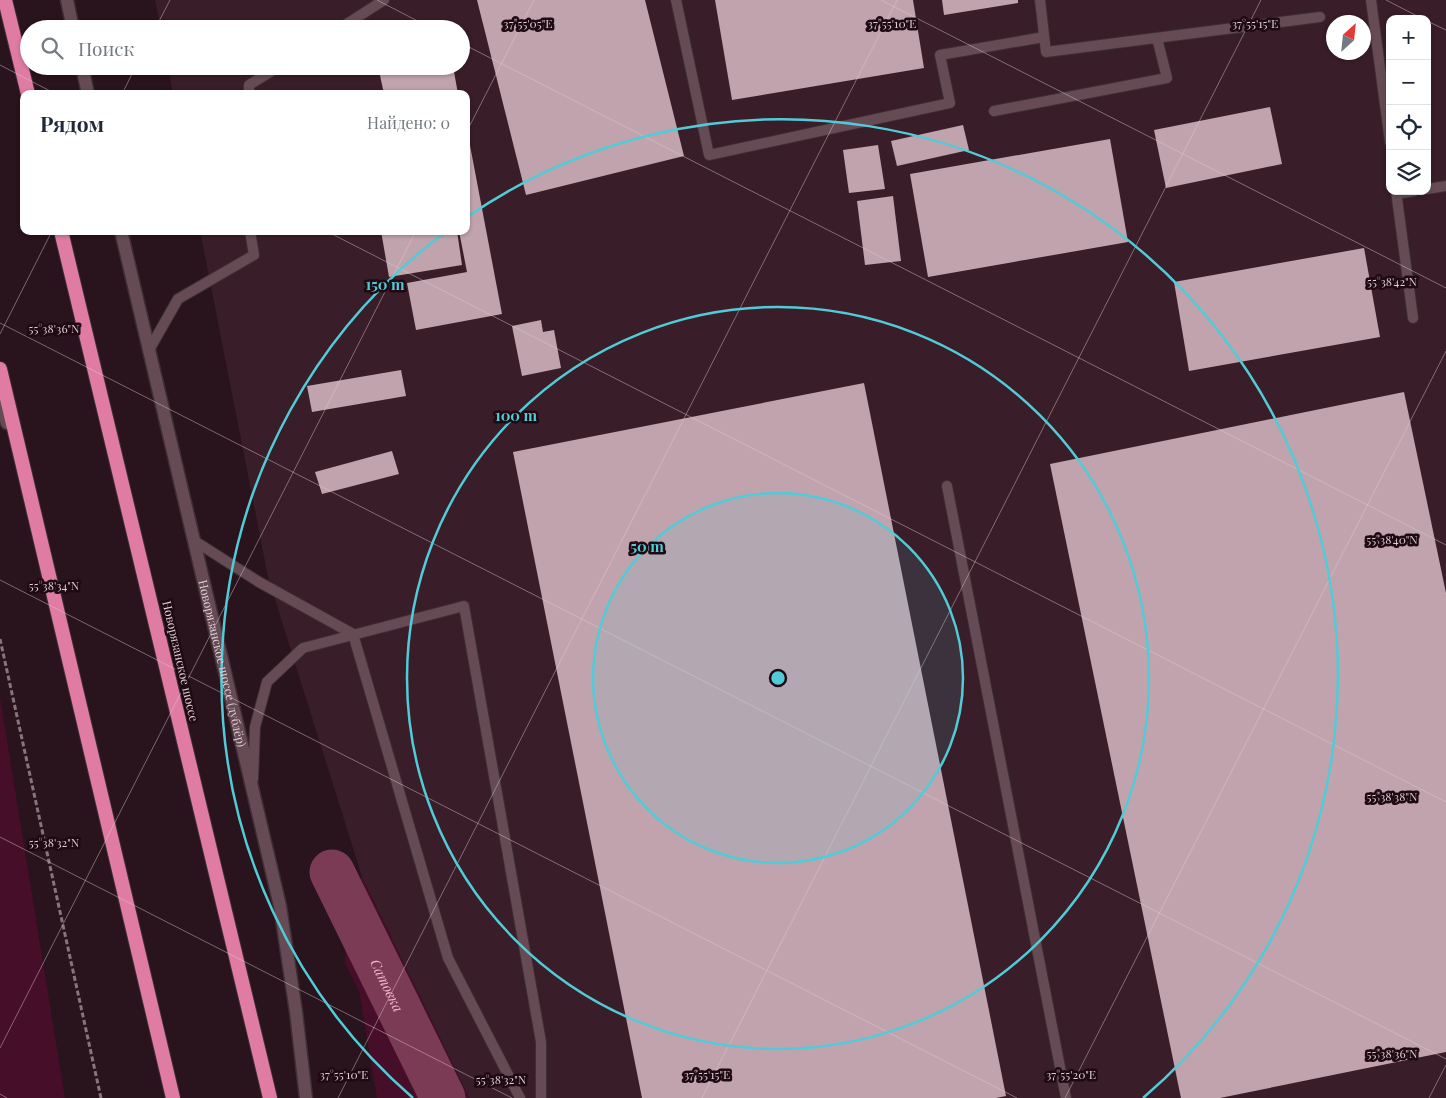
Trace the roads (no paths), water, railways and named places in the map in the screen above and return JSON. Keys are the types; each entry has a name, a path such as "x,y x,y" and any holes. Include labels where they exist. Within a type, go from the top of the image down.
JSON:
{"highway":[{"path":"5,0 20,61"},
{"path":"23,75 27,90"},
{"name":"Новорязанское шоссе","path":"62,235 270,1098"},
{"path":"0,369 172,1098"}],"street":[{"path":"67,0 71,20"},
{"path":"84,75 87,90"},
{"name":"Новорязанское шоссе (дублёр)","path":"121,235 280,906 296,1012 306,1098"},
{"path":"0,402 24,470"}],"lane":[{"path":"353,20 384,0"},
{"path":"676,0 710,156 950,103 940,56 1044,38"},
{"path":"1040,0 1046,52 1320,18"},
{"path":"1370,0 1386,114"},
{"path":"994,111 1167,78 1157,38"},
{"path":"250,90 250,86 266,75"},
{"path":"1431,188 1446,186"},
{"path":"1397,195 1413,318"},
{"path":"149,350 178,299 254,255 251,235"},
{"path":"947,486 1066,1098"},
{"path":"193,540 259,582 353,634 448,958 520,1098"},
{"path":"252,787 255,727 268,682 303,648 464,606 541,1042 540,1098"}],"waterway":[{"name":"Сатовка","path":"332,872 443,1098"}]}
